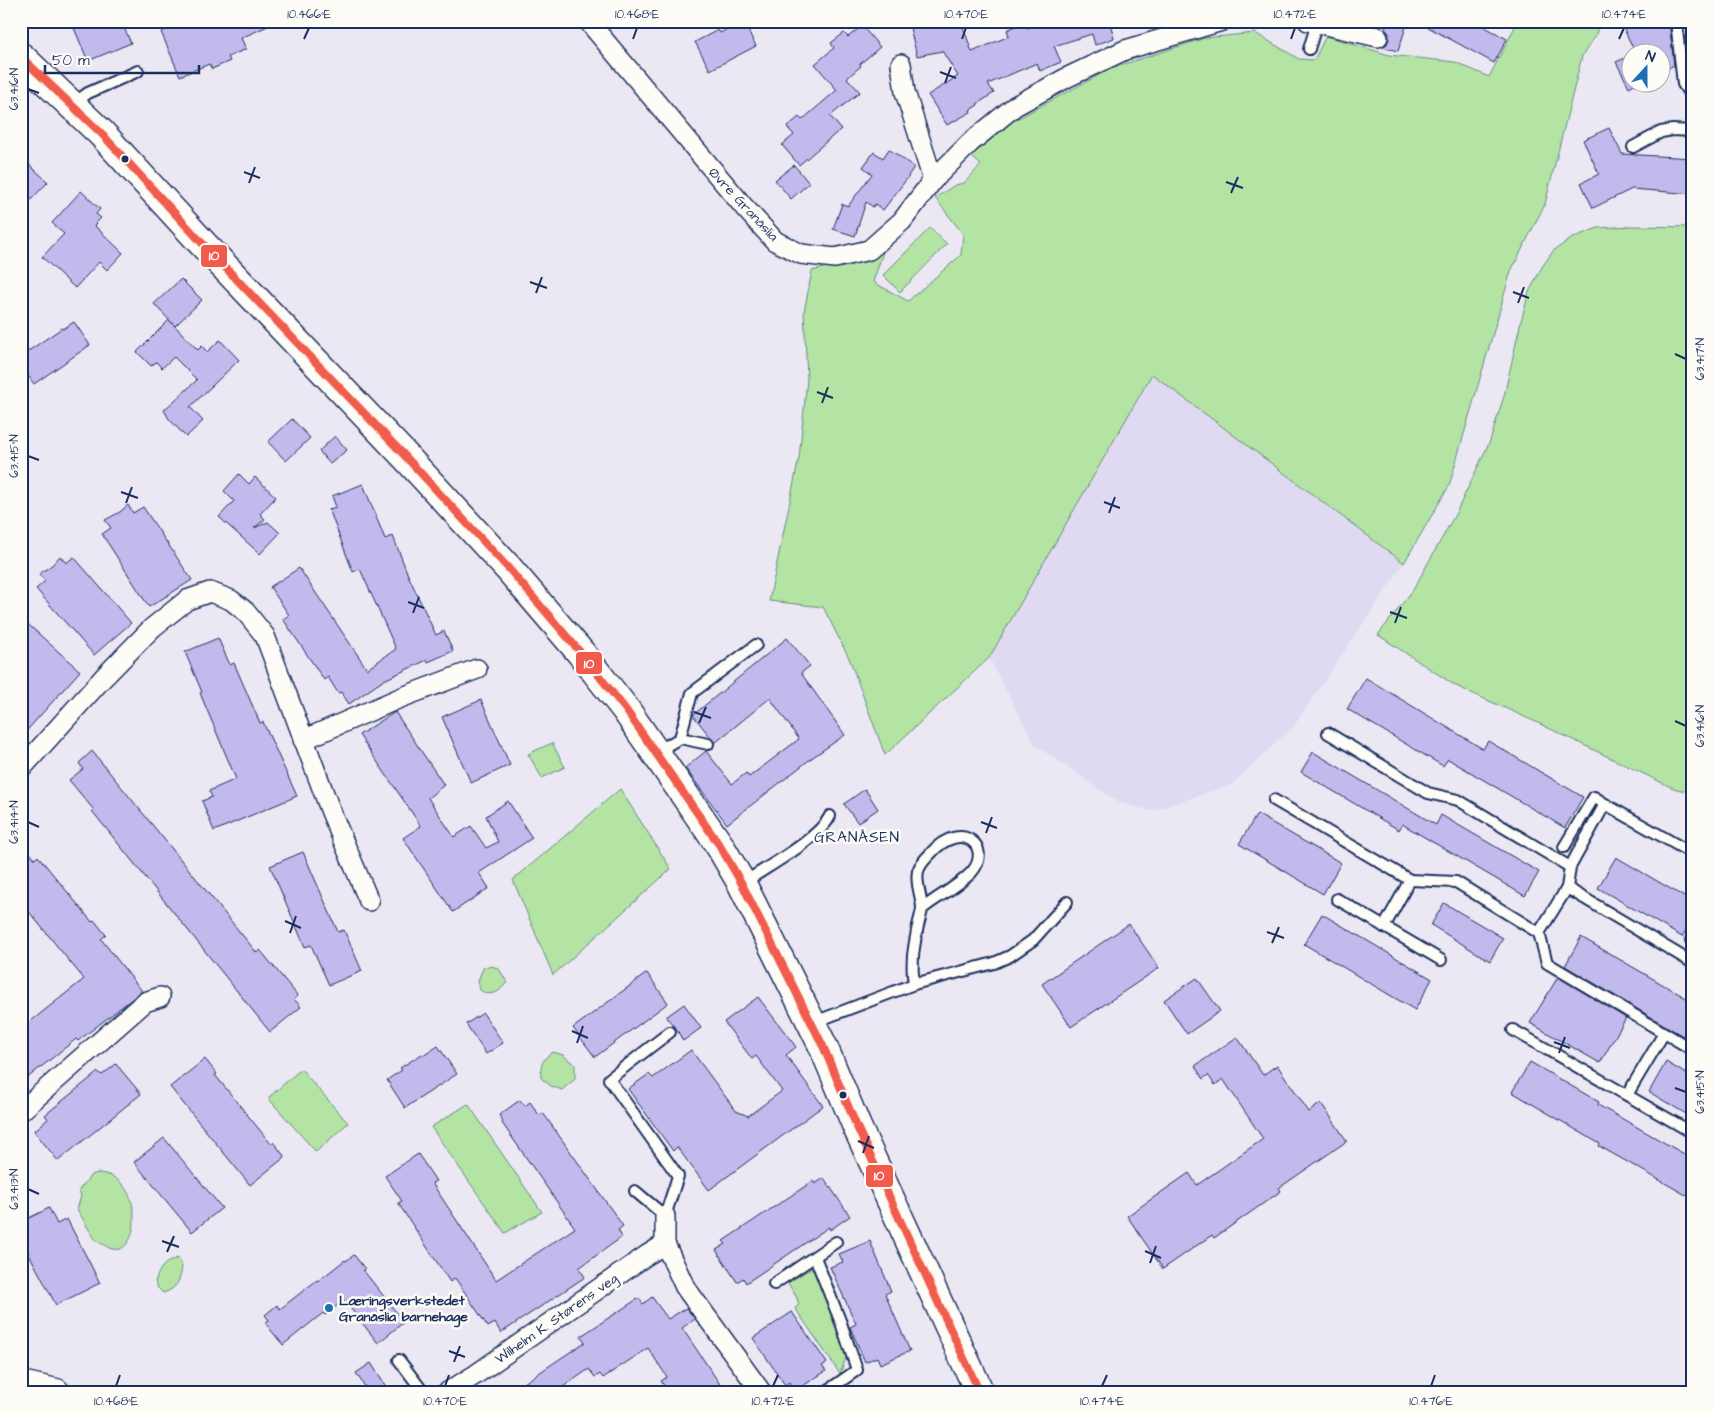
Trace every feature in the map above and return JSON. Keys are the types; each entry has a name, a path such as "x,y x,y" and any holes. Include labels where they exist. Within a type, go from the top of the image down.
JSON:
{"street":[{"name":"Øvre Granåslia","path":"588,21 744,207 775,241 801,254 834,258 869,250 902,221 933,180 971,142 1015,106 1125,50 1222,21"},
{"path":"1312,22 1378,37"},
{"path":"21,57 72,104 356,404 502,562 581,653 626,710 720,846 742,884 823,1046 857,1127 980,1393"},
{"path":"901,64 905,92 933,180"},
{"path":"21,769 103,678 152,628 187,600 210,592 231,600 245,611 265,636 331,812 369,901"},
{"path":"303,740 400,698 477,669"},
{"path":"21,1110 145,1002 160,997"},
{"path":"665,1216 665,1244 686,1287 762,1393"},
{"name":"Wilhelm K. Størens veg","path":"446,1393 475,1375 647,1254 665,1244"},
{"path":"21,1385 56,1393"}],"lane":[{"path":"1676,21 1683,84 1693,99"},
{"path":"1309,49 1312,22"},
{"path":"72,104 88,93 138,71"},
{"path":"1633,147 1661,132 1673,130 1693,131"},
{"path":"680,738 692,694 756,645"},
{"path":"1328,733 1428,793 1458,800 1570,867"},
{"path":"656,752 680,738 708,744"},
{"path":"1564,847 1594,797 1693,854"},
{"path":"1274,800 1410,880 1456,882 1540,932"},
{"path":"1605,804 1570,867 1567,888 1540,932 1547,963 1693,1050"},
{"path":"742,884 790,853 821,829 830,816"},
{"path":"914,984 911,966 922,909 917,880 918,870 923,861 946,839 957,836 967,837 974,842 978,851 978,860 972,872 922,909"},
{"path":"1384,927 1410,880"},
{"path":"1567,888 1693,963"},
{"path":"1336,899 1441,960"},
{"path":"811,1024 914,984 985,966 1010,956 1033,940 1067,902"},
{"path":"1514,1030 1693,1133"},
{"path":"636,1191 665,1216 678,1176 609,1078 670,1032"},
{"path":"1627,1095 1664,1033"},
{"path":"774,1284 836,1242"},
{"path":"815,1257 857,1370 824,1393"},
{"path":"399,1360 424,1393"}],"shaded area":[{"path":"1152,374 1404,563 1294,726 1231,785 1152,811 1119,803 1035,745 989,658"}],"green space":[{"path":"1518,21 1600,21 1595,37 1582,56 1545,204 1511,271 1449,486 1404,563 1152,374 989,658 885,755 849,658 823,607 769,601 799,458 807,379 804,312 812,271 883,252 873,282 908,301 961,255 963,234 935,198 955,185 964,183 981,165 971,156 1013,121 1112,68 1205,38 1255,33 1299,59 1314,60 1326,36 1389,55 1455,62 1489,77"},
{"path":"1633,226 1693,227 1693,793 1673,788 1456,686 1378,635 1413,590 1456,513 1490,441 1504,396 1529,292 1542,267 1553,251 1574,237 1598,228"},
{"path":"930,228 947,244 900,292 883,275"},
{"path":"552,743 565,767 542,778 528,754"},
{"path":"620,789 671,869 553,975 513,880"},
{"path":"492,966 499,969 507,982 495,993 488,994 480,990 478,981 483,968"},
{"path":"553,1052 563,1055 575,1065 575,1079 562,1090 551,1086 541,1078 543,1063 546,1057"},
{"path":"301,1069 348,1123 316,1152 268,1098"},
{"path":"468,1104 542,1212 505,1233 431,1127"},
{"path":"98,1173 114,1178 126,1189 132,1204 134,1220 132,1234 126,1245 116,1249 96,1240 77,1209 81,1196 79,1190 91,1175"},
{"path":"178,1258 182,1266 181,1275 172,1289 163,1293 155,1282 159,1272 165,1264"},
{"path":"816,1265 846,1357 840,1374 795,1308 799,1305 788,1283"}],"building":[{"path":"71,21 121,21 131,43 88,61"},
{"path":"187,21 279,21 241,38 246,49 228,57 230,61 212,69 209,64 180,76 161,32"},
{"path":"743,21 756,46 710,70 695,42 718,30 720,33"},
{"path":"920,21 961,21 972,52 1009,36 1007,30 1025,22 1028,28 1045,21 1120,21 1120,24 1111,27 1114,38 1095,45 1092,34 1054,46 1061,62 1040,71 1037,63 988,84 994,93 977,104 970,110 971,112 947,125 928,95 958,76 942,51 917,56 909,24"},
{"path":"1387,21 1408,21 1398,51 1382,47 1387,44 1389,39 1389,33 1385,29"},
{"path":"1417,21 1474,21 1507,39 1494,63"},
{"path":"1620,21 1669,21 1671,42 1630,42"},
{"path":"1683,21 1693,21 1693,56 1687,59"},
{"path":"862,26 880,47 847,78 860,92 830,116 841,129 799,165 782,145 794,135 787,127 799,117 802,120 837,90 815,64 834,48 831,43 844,33 848,37"},
{"path":"1672,47 1674,65 1672,66"},
{"path":"1622,59 1622,74 1616,62"},
{"path":"1609,128 1622,154 1693,158 1693,194 1632,189 1593,208 1581,183 1599,174 1583,140"},
{"path":"889,149 914,167 909,176 883,210 875,204 873,207 866,202 855,236 833,229 842,204 848,206 872,174 863,167 874,152 883,158"},
{"path":"21,157 48,182 21,210"},
{"path":"794,165 809,183 791,199 775,180"},
{"path":"81,191 100,209 96,214 101,218 94,225 123,253 107,270 99,262 75,288 42,257 64,234 52,223"},
{"path":"181,279 202,300 175,326 154,304"},
{"path":"169,320 198,350 202,346 207,352 220,340 239,360 190,407 203,421 186,437 169,419 164,410 197,380 174,357 162,368 156,362 151,366 137,352"},
{"path":"74,322 90,345 34,384 21,366 21,356"},
{"path":"292,419 310,438 286,461 268,442"},
{"path":"335,436 347,450 330,464 319,451"},
{"path":"239,474 249,484 255,477 276,497 260,514 265,519 254,528 268,522 280,533 260,554 219,517 234,501 224,491"},
{"path":"363,484 385,539 393,536 408,575 436,635 444,631 453,651 428,662 427,660 384,680 349,704 341,692 338,693 328,677 324,680 283,619 289,615 270,587 299,568 367,669 396,649 360,569 353,572 329,509 336,507 332,496"},
{"path":"128,505 133,513 143,507 192,580 149,607 102,534 111,528 105,520"},
{"path":"60,556 66,563 74,557 131,623 94,655 36,589 45,581 39,574 52,565"},
{"path":"21,618 80,671 21,737"},
{"path":"218,638 230,665 234,663 260,723 263,722 297,796 214,831 202,801 212,797 209,791 236,779 185,652"},
{"path":"787,638 810,666 801,673 845,735 813,757 727,824 685,768 706,751 732,784 746,773 749,777 799,739 770,698 715,743 693,715"},
{"path":"1366,678 1483,749 1488,741 1583,797 1565,828 1448,759 1443,766 1347,709"},
{"path":"481,700 510,765 471,783 442,717"},
{"path":"395,712 444,785 428,798 454,837 471,826 486,848 498,842 486,816 508,801 532,838 479,873 489,888 453,912 403,838 421,826 359,735"},
{"path":"92,751 257,953 260,950 298,996 294,999 301,1007 270,1032 69,780 83,769 79,763"},
{"path":"1313,752 1436,825 1441,815 1539,872 1525,896 1402,824 1399,830 1301,772"},
{"path":"865,789 878,809 858,823 844,804"},
{"path":"1257,814 1341,863 1323,894 1239,844"},
{"path":"21,842 35,859 38,856 92,922 94,920 106,935 101,939 142,991 78,1041 76,1039 21,1083 21,1029 84,979 21,902"},
{"path":"303,852 338,932 344,930 362,971 329,985 311,945 305,947 270,866"},
{"path":"1616,857 1693,902 1693,918 1682,937 1598,888"},
{"path":"1444,903 1503,938 1490,961 1431,925"},
{"path":"1322,914 1432,979 1415,1010 1304,944"},
{"path":"1129,924 1159,968 1071,1027 1042,984"},
{"path":"1581,937 1693,1002 1693,1031 1688,1039 1565,966"},
{"path":"647,973 668,1003 595,1057 573,1028"},
{"path":"1558,977 1626,1018 1600,1063 1530,1023"},
{"path":"1197,978 1220,1011 1187,1034 1164,1000"},
{"path":"758,997 796,1047 786,1055 823,1106 709,1190 677,1147 673,1151 628,1089 649,1074 653,1078 691,1050 736,1111 748,1116 782,1091 756,1056 752,1059 724,1022"},
{"path":"684,1004 701,1028 683,1041 676,1028 666,1017"},
{"path":"483,1013 503,1043 486,1054 466,1024"},
{"path":"1237,1037 1263,1075 1277,1065 1309,1112 1321,1103 1347,1141 1279,1188 1281,1191 1214,1238 1212,1235 1163,1269 1127,1216 1189,1173 1197,1185 1263,1139 1223,1079 1215,1085 1208,1075 1203,1079 1195,1066"},
{"path":"438,1046 457,1074 405,1108 387,1080 402,1070 400,1068"},
{"path":"205,1059 217,1074 215,1075 271,1144 273,1142 285,1157 250,1185 170,1087"},
{"path":"1530,1062 1599,1102 1598,1105 1693,1159 1693,1199 1599,1146 1600,1144 1512,1092"},
{"path":"1666,1062 1693,1078 1693,1118 1649,1092"},
{"path":"116,1064 141,1094 58,1161 34,1131 48,1119 45,1115 98,1072 102,1075"},
{"path":"520,1100 525,1106 530,1102 539,1115 543,1113 623,1226 618,1230 622,1237 579,1268 585,1277 501,1333 495,1323 488,1327 455,1278 450,1282 398,1203 402,1201 385,1176 418,1154 436,1181 432,1183 496,1280 575,1228 502,1123 503,1121 499,1115"},
{"path":"164,1138 222,1208 192,1232 134,1162"},
{"path":"824,1178 850,1216 830,1230 829,1227 746,1283 743,1278 737,1282 716,1250 726,1244 723,1241 813,1181 815,1184"},
{"path":"49,1208 57,1224 67,1219 100,1283 56,1305 21,1239 21,1222"},
{"path":"870,1241 891,1291 885,1294 910,1351 880,1364 877,1357 865,1362 850,1327 856,1324 830,1267 843,1262 839,1254"},
{"path":"354,1255 365,1269 363,1270 404,1322 378,1343 344,1300 325,1315 323,1313 283,1345 265,1323 269,1320 265,1315 277,1305 280,1309 317,1280"},
{"path":"652,1297 668,1319 686,1308 695,1319 682,1328 726,1393 669,1393 661,1381 667,1377 648,1348 603,1378 600,1374 595,1377 589,1369 563,1387 567,1393 509,1393 585,1342 581,1336 639,1298 643,1304"},
{"path":"792,1312 827,1363 822,1366 826,1371 795,1391 789,1382 785,1385 753,1338"},
{"path":"371,1363 390,1393 369,1393 356,1373"}],"transit line":[{"name":"10","path":"21,57 101,133 203,244 405,456 509,569 581,653 626,710 720,846 742,884 823,1046 857,1127 980,1393"}],"place":[{"name":"Læringsverkstedet Granåslia barnehage","path":"329,1308"}],"district":[{"name":"GRANÅSEN","path":"857,837"}]}
